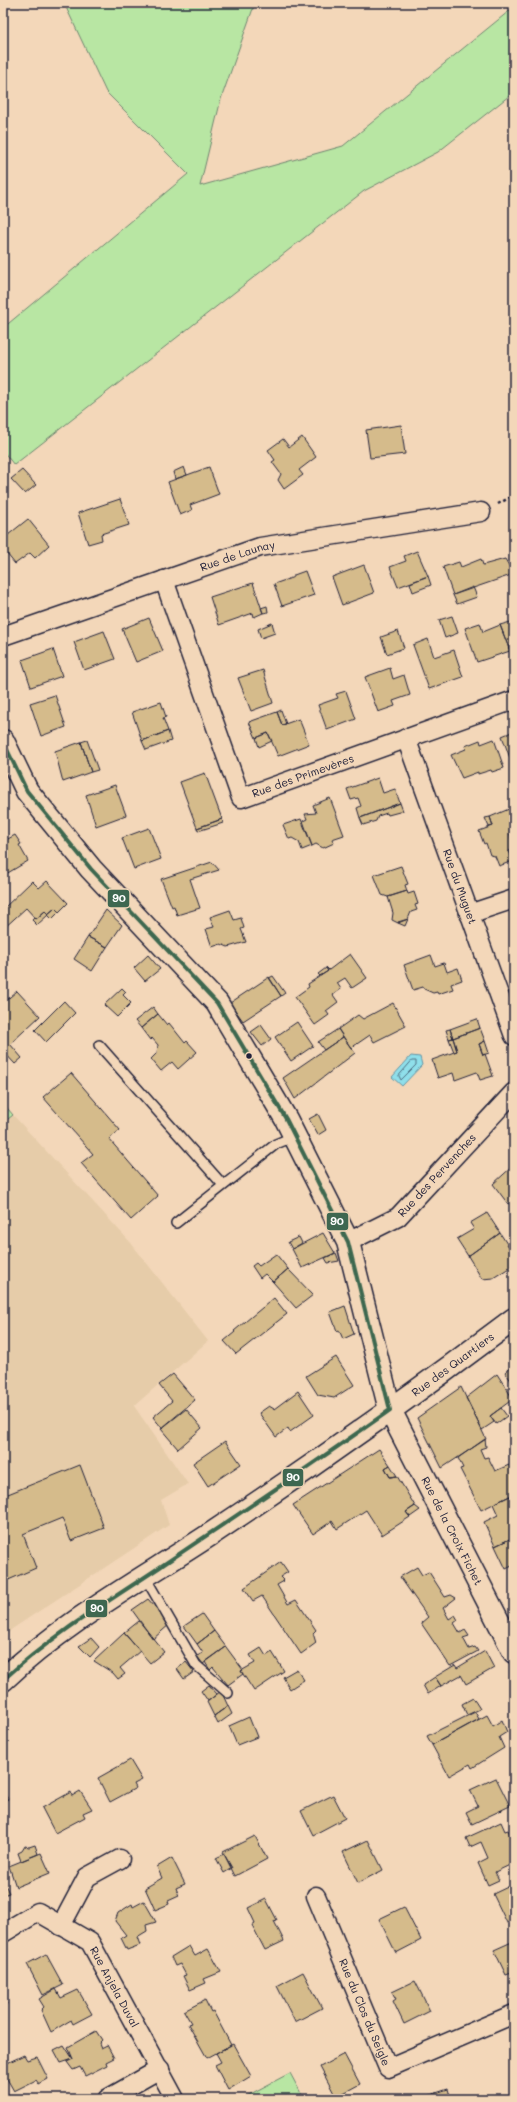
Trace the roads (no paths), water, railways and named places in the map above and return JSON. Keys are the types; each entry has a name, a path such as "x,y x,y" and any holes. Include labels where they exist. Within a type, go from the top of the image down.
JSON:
{"street":[{"name":"Rue de Launay","path":"3,636 260,547 481,512"},
{"name":"Rue des Primevères","path":"164,580 241,798 514,700"},
{"name":"Rue du Muguet","path":"406,738 514,1036"},
{"name":"Rue de la Croix Fichet","path":"3,741 27,792 91,869 217,1003 294,1136 348,1242 390,1410 514,1652"},
{"path":"469,914 514,899"},
{"name":"Rue des Pervenches","path":"348,1242 398,1217 514,1092"},
{"name":"Rue des Quartiers","path":"3,1680 25,1659 65,1629 145,1577 390,1410 514,1319"},
{"path":"61,1926 87,1877 120,1859"},
{"name":"Rue du Clos du Seigle","path":"316,1896 388,2068 514,2014"},
{"name":"Rue Anjela Duval","path":"3,1933 38,1912 90,1942 176,2099"},
{"path":"107,2099 160,2069"}],"lane":[{"path":"99,1045 223,1185"},
{"path":"176,1223 276,1144 294,1136"},
{"path":"145,1577 196,1665 228,1693"}],"water":[{"path":"411,1056 420,1057 422,1065 402,1086 392,1077"}]}
